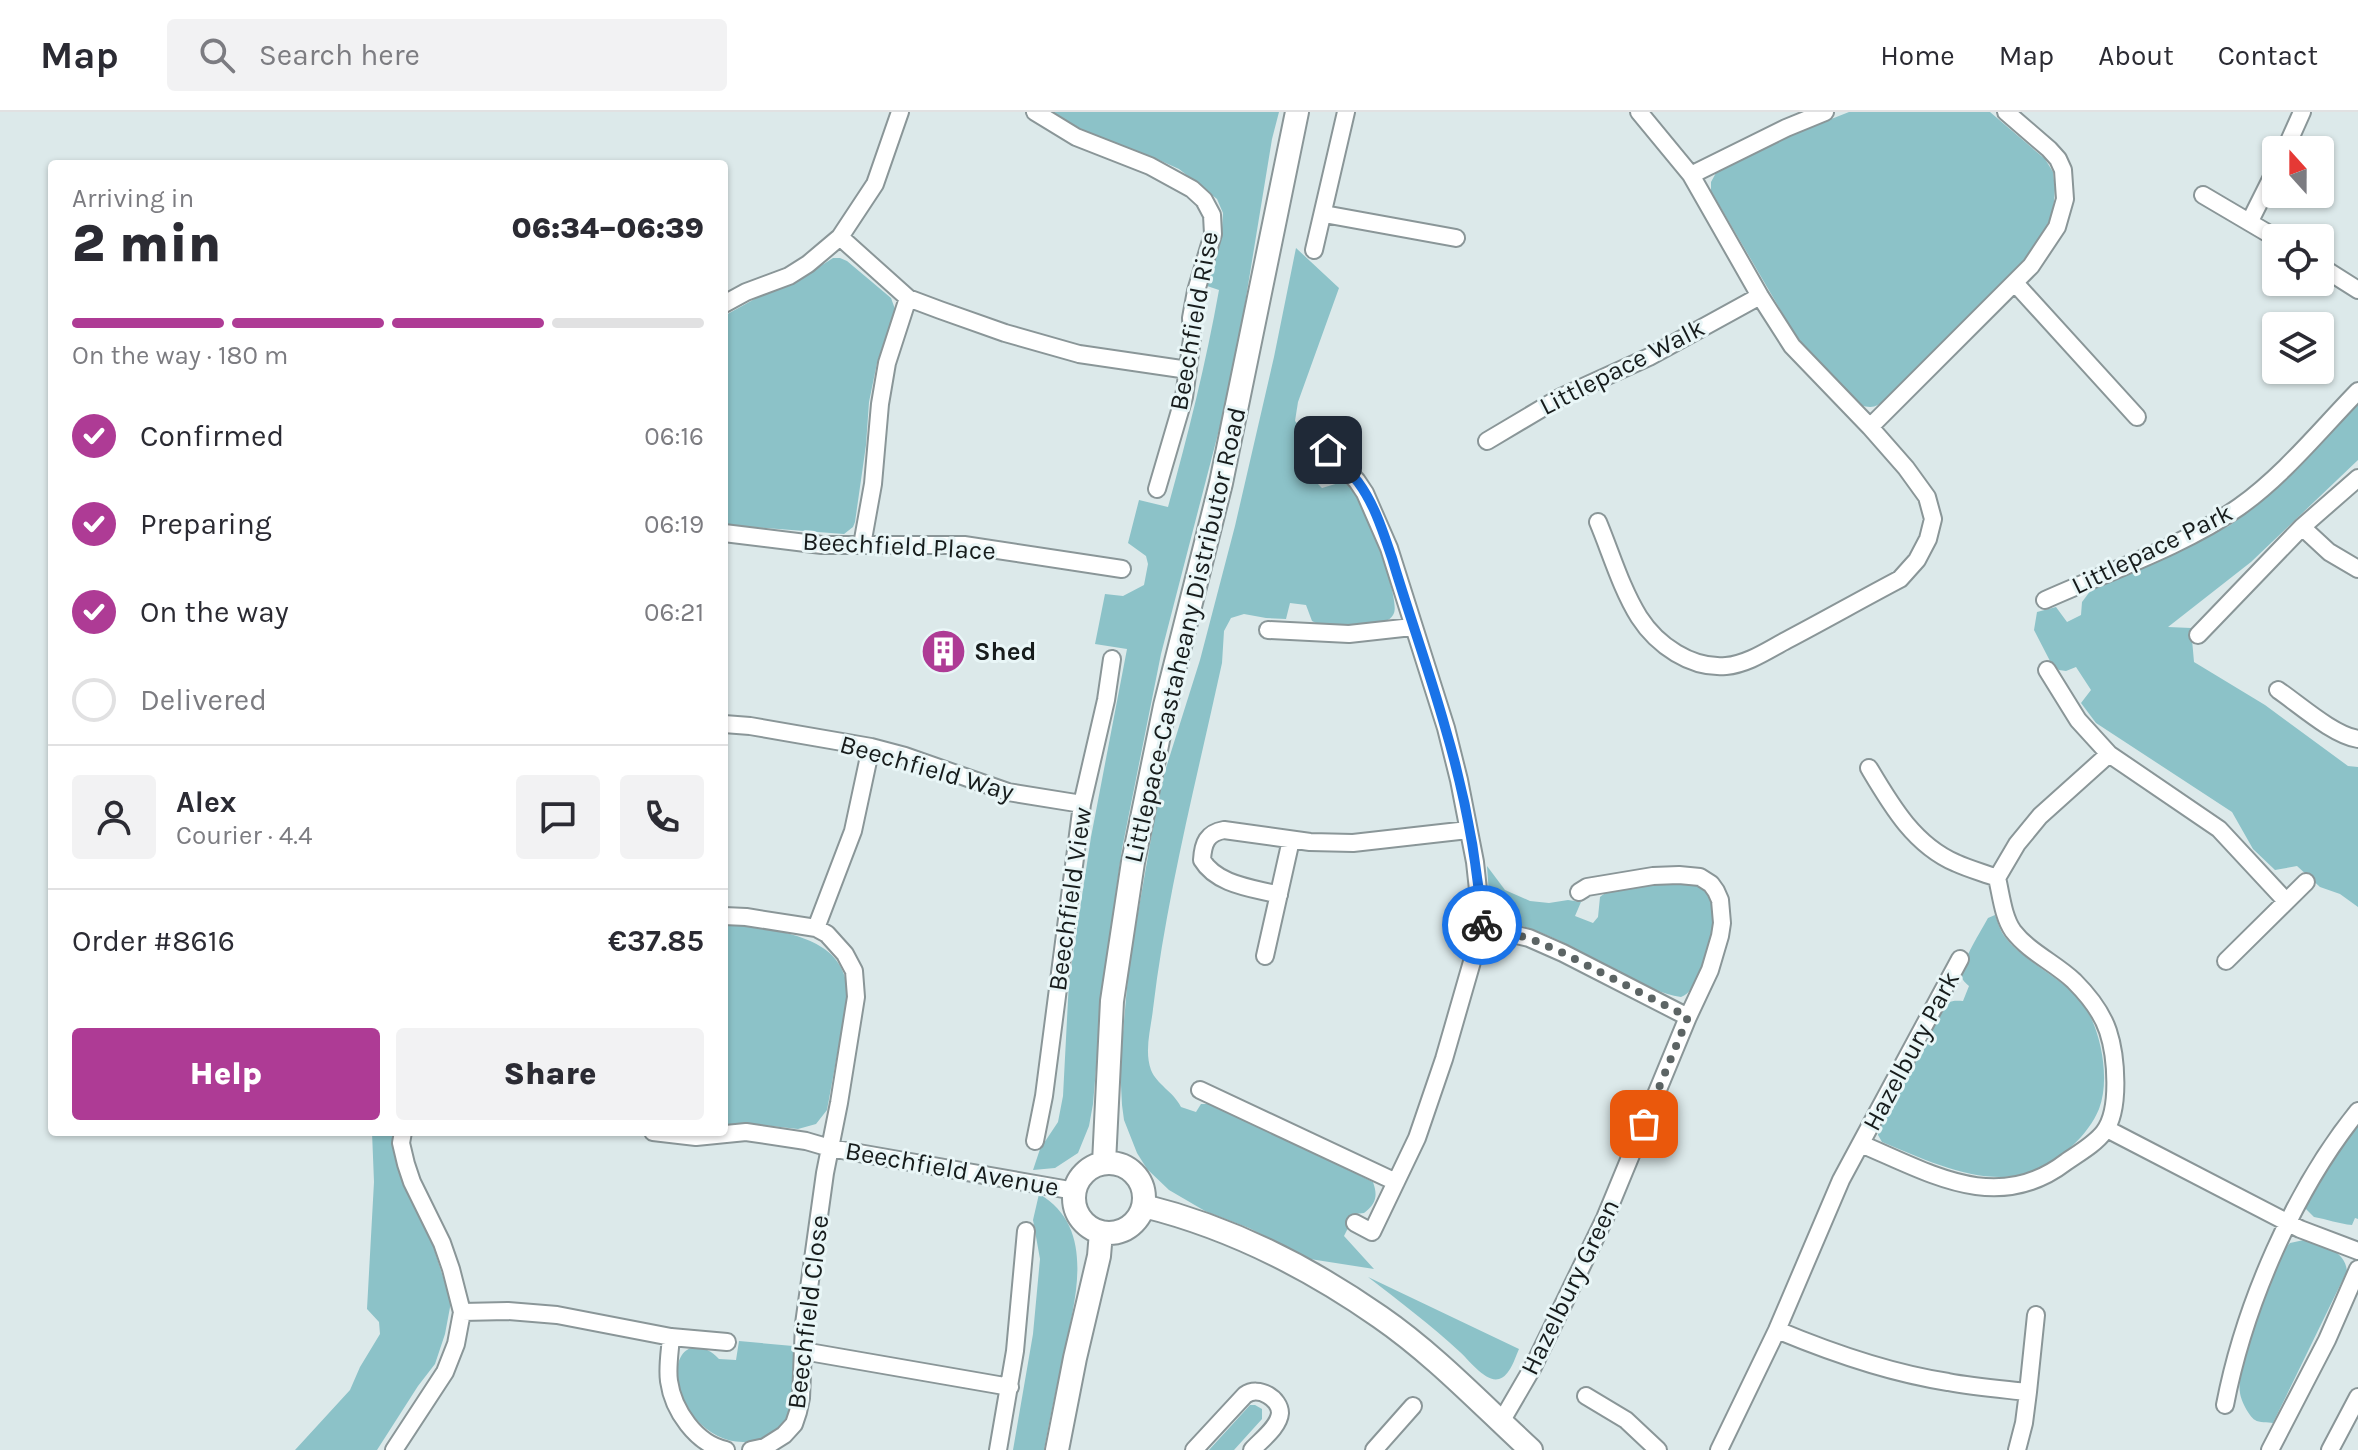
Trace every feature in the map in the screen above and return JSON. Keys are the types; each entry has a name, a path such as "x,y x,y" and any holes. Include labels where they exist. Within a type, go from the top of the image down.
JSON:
{"street":[{"path":"728,302 789,276 840,237 875,184 900,112"},
{"name":"Beechfield Rise","path":"1035,112 1076,137 1150,166 1192,189 1204,200 1212,215 1213,234 1191,318 1192,339 1184,397 1157,489"},
{"name":"Littlepace-Castaheany Distributor Road","path":"1104,1163 1112,1001 1133,862 1165,706 1221,483 1297,112"},
{"path":"1314,250 1346,112"},
{"path":"1598,522 1639,616 1664,646 1685,657 1712,665 1739,663 1767,651 1900,579 1924,549 1933,519 1927,497 1906,468 1792,346 1691,175 1639,112"},
{"path":"1691,175 1825,112"},
{"path":"1870,427 2031,266 2057,227 2065,199 2063,170 2058,159 2006,112"},
{"path":"2291,136 2302,112"},
{"path":"2203,195 2262,229"},
{"path":"2250,221 2262,197"},
{"path":"1324,214 1456,238"},
{"path":"840,237 908,298 1005,333 1079,354 1188,370"},
{"path":"2334,275 2358,290"},
{"path":"2015,283 2137,417"},
{"name":"Littlepace Walk","path":"1487,441 1561,397 1649,357 1760,296"},
{"path":"862,545 873,484 887,363 908,298"},
{"name":"Littlepace Park","path":"2045,600 2222,519 2258,492 2358,391"},
{"path":"1319,441 1357,481 1383,531 1446,728 1479,890 1482,927 1444,1059 1417,1138 1372,1232 1355,1223"},
{"path":"2198,635 2302,527 2358,478"},
{"path":"2302,527 2329,552 2358,569"},
{"name":"Beechfield Place","path":"728,533 822,545 964,545 1122,569"},
{"path":"1268,630 1349,634 1412,627"},
{"name":"Beechfield View","path":"1035,1141 1044,1096 1082,804 1106,700 1112,659"},
{"path":"2047,670 2078,720 2109,754 2219,829 2286,901"},
{"path":"2278,690 2349,738 2358,739"},
{"name":"Beechfield Way","path":"728,724 871,747 1008,792 1082,804"},
{"path":"728,916 816,928 853,831 871,747"},
{"path":"2109,754 2040,816 2017,844 1997,878 2011,929 2029,947 2072,979 2088,996 2107,1029 2114,1067 2114,1101 2107,1129 2289,1223 2358,1251"},
{"path":"1869,768 1897,815 1924,842 1954,863 1997,878"},
{"path":"1279,895 1214,874 1202,860 1207,838 1214,832 1224,830 1291,840 1353,843 1468,830"},
{"path":"1265,956 1291,840"},
{"name":"Hazelbury Green","path":"1501,1422 1533,1367 1605,1218 1718,946 1722,911 1716,891 1700,877 1653,876 1587,887 1579,892"},
{"path":"2226,961 2306,882"},
{"path":"1482,927 1529,938 1688,1017"},
{"name":"Beechfield Close","path":"751,1450 765,1447 784,1435 794,1424 801,1398 804,1324 856,997 854,971 845,954 827,934 816,928"},
{"name":"Hazelbury Park","path":"1719,1450 1777,1330 1841,1180 1955,989 1960,959"},
{"path":"1200,1090 1396,1182"},
{"path":"2225,1405 2243,1329 2289,1223 2337,1137 2358,1111"},
{"name":"Hazelbury Park","path":"1861,1144 1962,1185 1996,1189 2036,1180 2059,1168 2107,1129"},
{"name":"Beechfield Avenue","path":"728,1134 746,1132 806,1141 830,1148 1075,1191"},
{"path":"394,1450 445,1372 456,1344 462,1312 442,1243 412,1182 401,1143 402,1136"},
{"path":"1115,1163 1126,1167 1142,1184 1144,1206 1132,1225 1112,1233 1101,1232 1083,1221 1074,1202 1075,1191 1085,1172 1094,1166 1115,1163"},
{"path":"1144,1206 1228,1232 1324,1281 1382,1318 1461,1384 1531,1450"},
{"path":"998,1450 1015,1351 1026,1231"},
{"path":"1057,1450 1099,1256 1101,1232"},
{"path":"2270,1450 2327,1340 2358,1269"},
{"path":"462,1312 508,1311 557,1315 671,1337 727,1342"},
{"path":"2017,1450 2024,1423 2036,1315"},
{"path":"1777,1330 1840,1355 1887,1369 1947,1382 2028,1392"},
{"path":"671,1337 669,1380 674,1400 698,1435 716,1448 726,1450"},
{"path":"803,1351 1010,1387"},
{"path":"1194,1450 1245,1395 1257,1390 1263,1391 1280,1412 1275,1424 1252,1450"},
{"path":"1586,1396 1626,1420 1658,1450"},
{"path":"2330,1450 2358,1397"},
{"path":"1374,1450 1413,1406"}],"shaded area":[{"path":"1051,112 1279,112 1221,422 1161,654 1122,849 1104,975 1089,1126 1078,1153 1055,1168 1033,1170 1040,1149 1058,1122 1063,1096 1069,981 1091,837 1127,649 1095,644 1105,594 1123,596 1144,585 1148,564 1146,556 1128,543 1139,500 1168,507 1214,317 1219,290 1207,286 1222,229 1223,213 1217,199 1179,169 1092,135"},
{"path":"1849,112 1990,112 2045,159 2053,172 2055,189 2053,213 2040,239 2022,262 1886,399 1871,407 1860,405 1809,353 1791,328 1711,191 1711,182 1717,171"},
{"path":"1296,248 1339,288 1298,402 1295,421 1309,436 1305,443 1318,457 1318,468 1311,477 1322,488 1344,483 1353,490 1360,503 1387,572 1394,613 1388,620 1377,624 1327,626 1312,621 1306,605 1290,603 1286,619 1244,614 1231,618 1224,631 1222,663 1166,922 1148,1055 1154,1075 1181,1107 1196,1112 1201,1104 1213,1104 1373,1182 1376,1196 1373,1203 1364,1213 1355,1214 1344,1236 1374,1269 1310,1259 1249,1228 1205,1211 1169,1190 1147,1169 1137,1153 1124,1120 1122,1105 1120,1066 1129,965 1160,787 1200,660 1235,526"},
{"path":"833,258 840,258 891,298 895,309 877,363 869,402 855,522 844,534 728,525 728,314 760,296 791,285"},
{"path":"2358,401 2358,460 2251,562 2168,627 2191,628 2194,662 2265,705 2348,766 2358,767 2358,907 2340,894 2320,887 2297,866 2275,870 2253,849 2232,812 2096,723 2081,703 2091,690 2076,667 2059,670 2050,661 2034,630 2037,612 2056,607 2067,622 2081,615 2082,602 2094,586 2229,526 2281,482"},
{"path":"1487,866 1505,890 1530,901 1581,902 1575,916 1593,923 1598,917 1600,897 1610,891 1669,883 1684,883 1704,890 1710,899 1713,929 1698,979 1690,991 1681,997 1667,994 1635,981 1558,940 1495,914 1489,894"},
{"path":"1995,915 2003,935 2015,948 2064,985 2084,1006 2099,1041 2104,1076 2099,1109 2084,1134 2047,1164 2033,1171 2004,1177 1973,1174 1942,1166 1882,1142 1878,1135 1879,1124 1940,1009 1950,1002 1963,1001 1969,986 1962,977 1965,962 1988,918"},
{"path":"728,924 783,932 822,947 840,966 848,995 827,1110 816,1124 798,1129 728,1125"},
{"path":"2358,1126 2358,1219 2355,1218 2352,1225 2314,1217 2304,1207 2332,1158"},
{"path":"372,1136 392,1136 393,1146 428,1230 451,1302 445,1334 435,1364 377,1450 295,1450 350,1390 380,1334 379,1322 367,1309 374,1182"},
{"path":"1039,1194 1057,1208 1069,1225 1075,1245 1076,1288 1044,1450 1013,1450 1033,1334 1040,1259 1033,1220"},
{"path":"2304,1240 2337,1253 2347,1271 2273,1423 2259,1422 2248,1412 2240,1393 2248,1339 2264,1292 2282,1254 2290,1243"},
{"path":"1368,1277 1519,1349 1509,1371 1499,1379 1483,1374 1438,1332"},
{"path":"739,1341 793,1346 794,1394 787,1420 768,1436 744,1442 719,1436 697,1421 678,1386 677,1373 681,1356 692,1348 705,1349 719,1359 736,1360"},
{"path":"1250,1405 1262,1409 1262,1419 1234,1450 1209,1450"}],"way so far":[{"path":"1482,925 1529,938 1563,953 1688,1017 1644,1124"}],"place":[{"name":"Shed","path":"943,651"}],"route":[{"path":"1328,450 1365,493 1392,558 1446,728 1459,780 1475,862 1482,925"}]}
